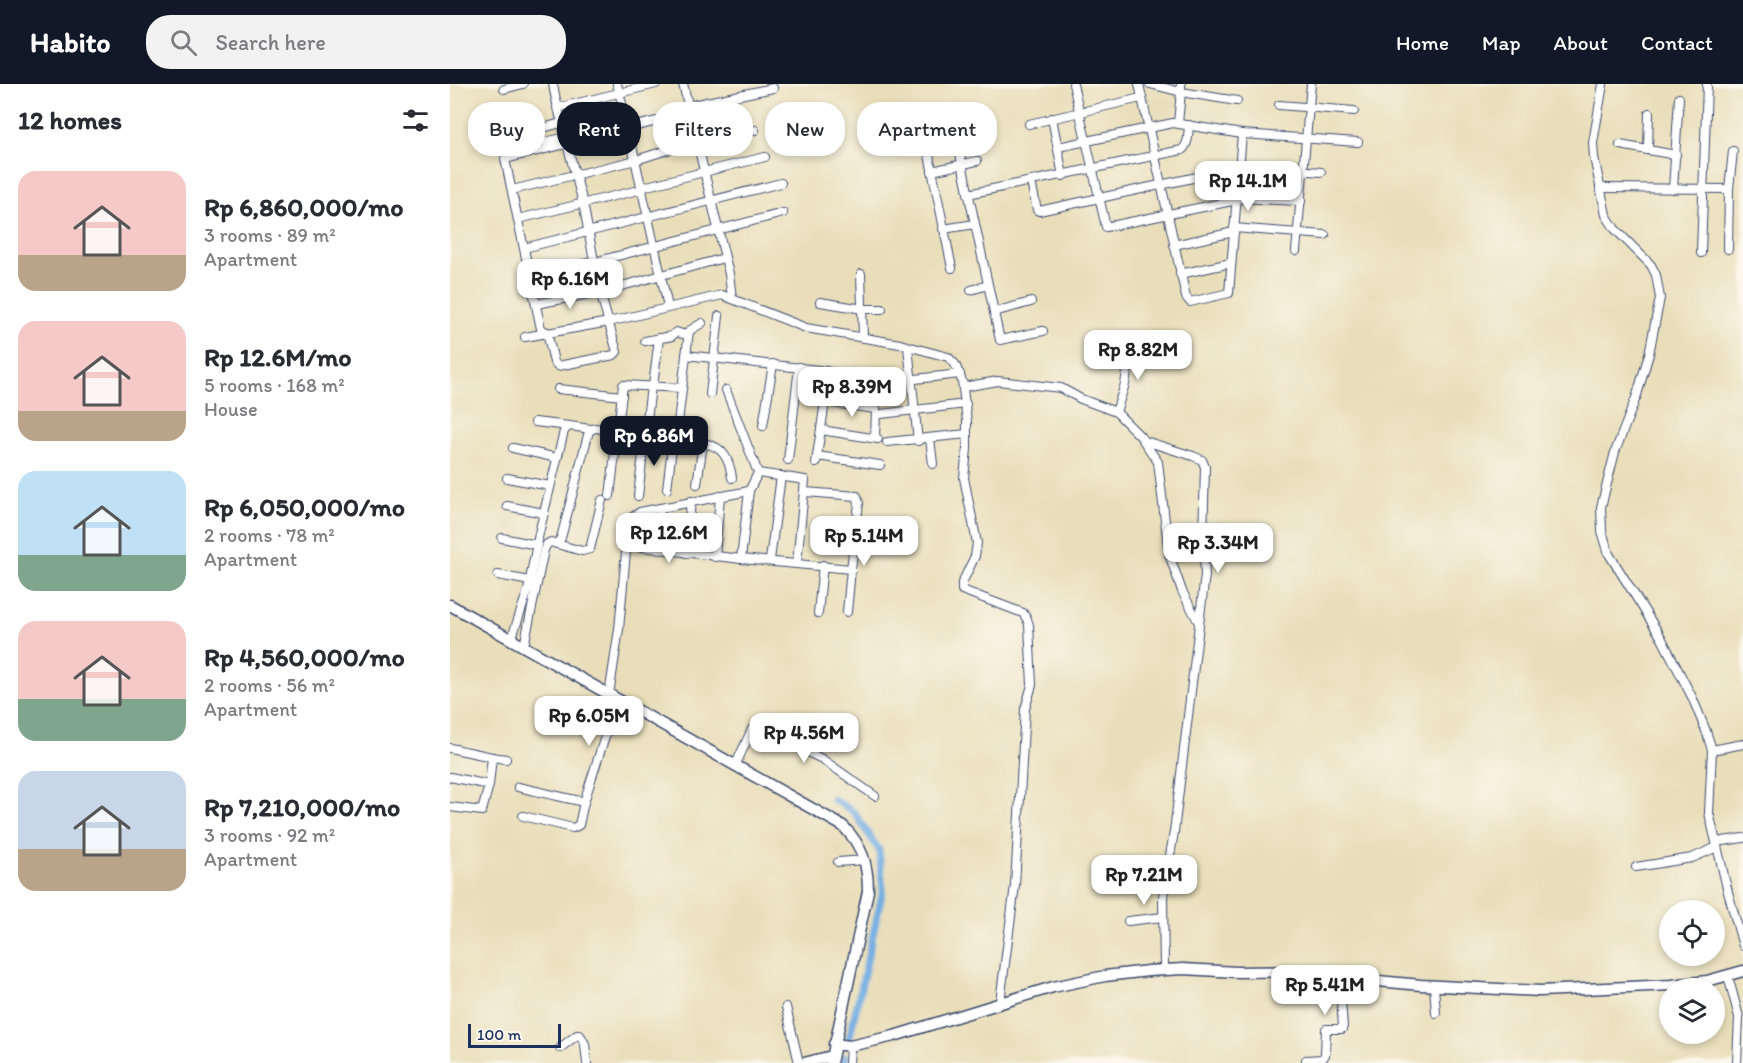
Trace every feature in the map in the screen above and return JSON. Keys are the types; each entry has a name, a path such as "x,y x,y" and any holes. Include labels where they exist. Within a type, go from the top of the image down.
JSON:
{"street":[{"path":"504,89 523,84"},
{"path":"553,84 557,108"},
{"path":"617,84 622,102"},
{"path":"582,102 656,84"},
{"path":"684,84 688,102"},
{"path":"1073,84 1106,227 1237,199 1301,201"},
{"path":"1139,84 1180,274 1187,300 1190,302 1228,292 1242,134"},
{"path":"1150,84 1181,88 1237,101"},
{"path":"1296,250 1311,84"},
{"path":"1603,84 1593,143 1606,215 1610,223 1651,265 1656,274 1660,298 1649,354 1615,452 1601,507 1602,531 1609,554 1661,637 1692,697 1712,750 1708,805 1710,821 1743,946"},
{"path":"1701,253 1707,84"},
{"path":"714,102 768,87"},
{"path":"1178,123 1181,88"},
{"path":"1029,123 1142,98"},
{"path":"1674,189 1679,98"},
{"path":"1279,105 1354,111"},
{"path":"1648,113 1648,150"},
{"path":"1052,118 1063,176"},
{"path":"1058,147 1147,127 1178,123 1242,134 1358,142"},
{"path":"968,194 1182,150 1186,147 1189,124"},
{"path":"545,142 557,141"},
{"path":"547,332 541,329 505,159 557,144"},
{"path":"1620,145 1676,155"},
{"path":"1728,249 1733,151"},
{"path":"512,190 653,155"},
{"path":"547,332 554,362 558,366 616,354 612,329 600,292 583,202 570,156"},
{"path":"635,156 668,307"},
{"path":"700,156 732,298"},
{"path":"929,156 952,268"},
{"path":"960,156 1000,340 1043,331"},
{"path":"518,219 643,188 704,170 765,157"},
{"path":"932,171 977,161"},
{"path":"1031,182 1038,211 1240,167 1321,172"},
{"path":"524,248 781,183"},
{"path":"1600,188 1730,189"},
{"path":"530,275 594,262 783,213"},
{"path":"943,229 975,224"},
{"path":"1174,244 1234,230 1325,235"},
{"path":"536,304 600,292 724,258"},
{"path":"1180,274 1231,263"},
{"path":"861,274 863,338"},
{"path":"971,290 988,285"},
{"path":"525,336 609,322 722,295 806,328 908,346 948,357 955,364 960,374 966,404 967,434 964,478 977,543 975,556 962,583 962,590 1019,611 1026,616 1029,625 1032,685 1025,709 1015,885 1000,1002"},
{"path":"820,302 862,309 882,309"},
{"path":"994,312 1031,302"},
{"path":"710,394 719,316"},
{"path":"645,340 672,336 676,332 686,335 702,324"},
{"path":"667,489 689,331"},
{"path":"638,496 659,338"},
{"path":"1116,412 1125,384 1132,343"},
{"path":"908,346 918,441"},
{"path":"686,355 799,367 886,381 960,374"},
{"path":"763,426 772,364"},
{"path":"788,460 799,367"},
{"path":"828,372 817,459 880,465"},
{"path":"963,387 998,381 1055,386 1116,412 1140,437 1158,462 1169,554 1182,591 1199,623"},
{"path":"610,496 623,385 681,388"},
{"path":"558,389 621,396"},
{"path":"726,390 759,473"},
{"path":"821,430 876,439 876,409 825,402"},
{"path":"881,414 966,404"},
{"path":"535,422 716,445 723,452 731,468 732,478"},
{"path":"512,640 530,581 564,430 569,426"},
{"path":"557,544 564,530 587,434 591,429"},
{"path":"887,442 918,441 967,434"},
{"path":"1140,437 1202,460 1205,467 1203,538 1205,575 1174,832 1163,897 1164,969"},
{"path":"930,439 933,464"},
{"path":"698,484 703,443"},
{"path":"513,448 557,458"},
{"path":"759,473 802,478 805,483 797,563"},
{"path":"741,559 749,491 759,473"},
{"path":"770,560 780,476"},
{"path":"507,478 550,486"},
{"path":"523,816 573,828 579,825 613,697 626,546 632,518 640,512 749,491"},
{"path":"805,492 857,496 859,503 847,612"},
{"path":"715,557 720,496"},
{"path":"524,646 546,544 551,542 582,551 590,549 602,500"},
{"path":"686,553 691,501"},
{"path":"507,506 544,513"},
{"path":"659,550 660,508"},
{"path":"502,538 537,545"},
{"path":"626,546 715,557 770,560 851,569"},
{"path":"818,612 823,566"},
{"path":"498,575 530,581"},
{"path":"451,609 524,646 736,764 843,826 854,837 865,860 868,891 831,1060 804,1063"},
{"path":"736,764 752,729 758,728 822,759 875,796"},
{"path":"1712,750 1743,744"},
{"path":"450,748 506,759"},
{"path":"450,807 482,811 489,785 492,757"},
{"path":"450,777 489,785"},
{"path":"518,787 584,802"},
{"path":"1636,867 1692,858 1717,844 1743,838"},
{"path":"838,862 865,860"},
{"path":"1128,921 1163,917"},
{"path":"834,1044 850,1046 894,1036 1053,987 1105,976 1164,969 1237,972 1311,971 1434,986 1540,991 1672,985 1707,981 1743,971"},
{"path":"1306,1060 1319,1061 1324,1058 1326,1029 1342,1029 1339,975"},
{"path":"1728,976 1739,1017 1737,1063"},
{"path":"1434,986 1436,1013"},
{"path":"786,1007 799,1063"},
{"path":"560,1048 580,1035 585,1044 587,1063"},
{"path":"849,1063 850,1046"}],"waterway":[{"path":"833,799 854,812 879,850 883,890 849,1040"},
{"path":"844,1063 845,1057"}]}
